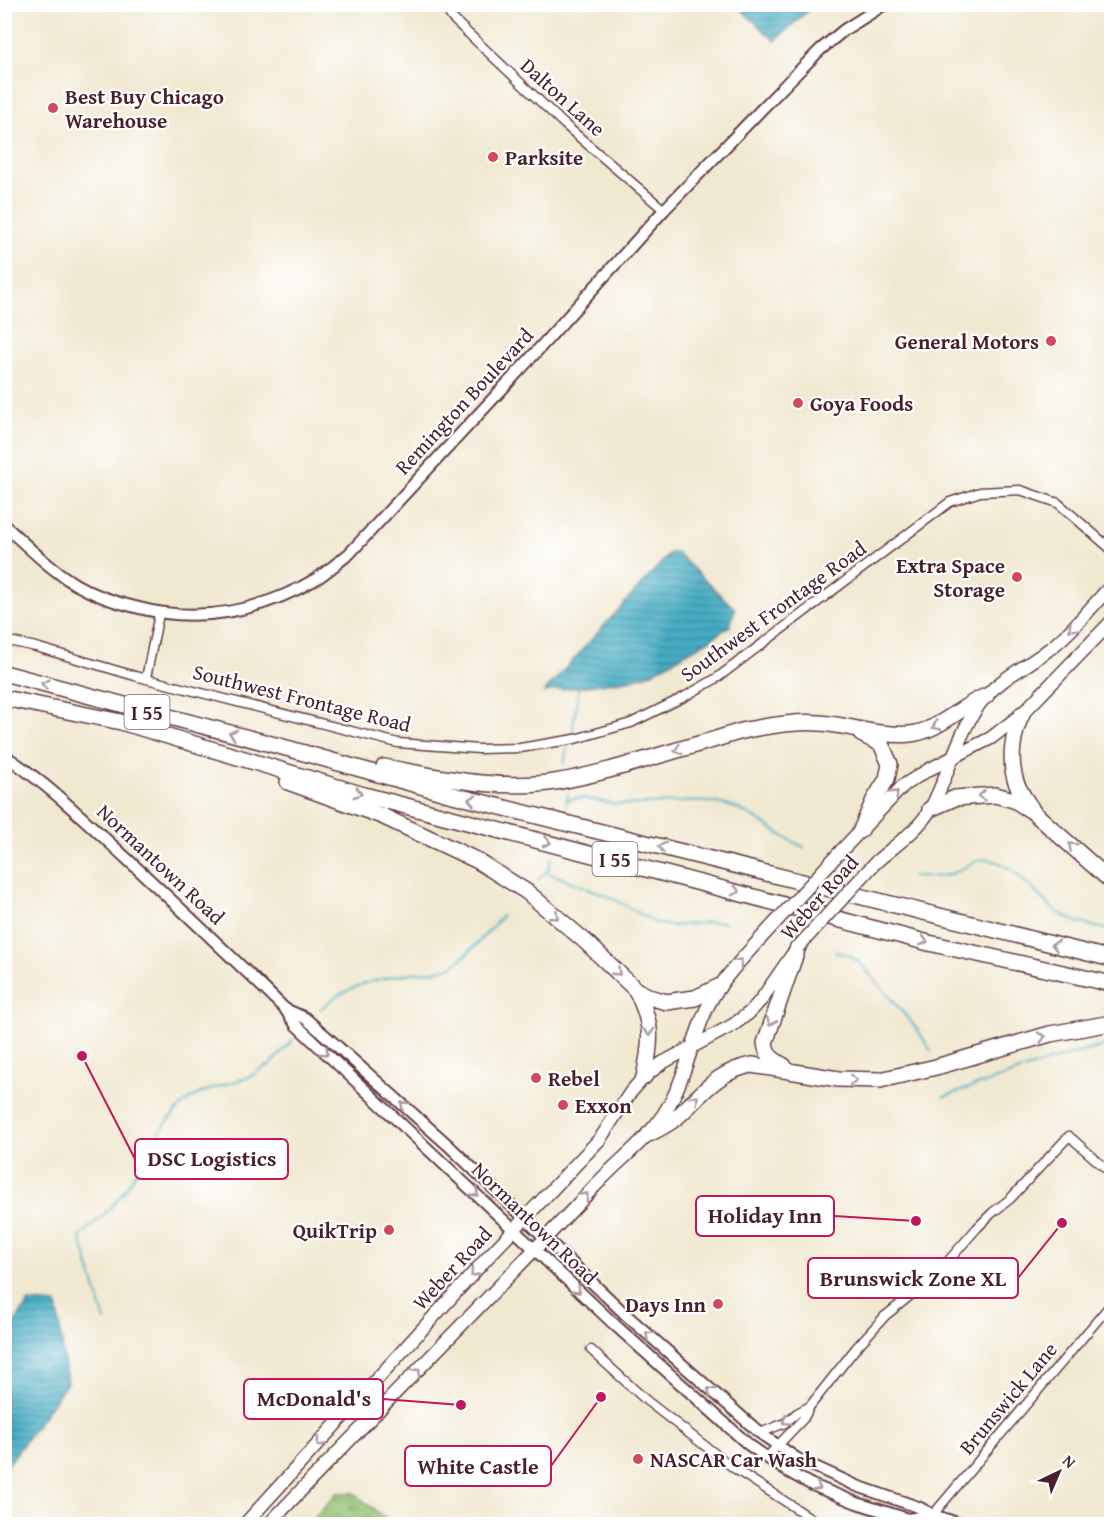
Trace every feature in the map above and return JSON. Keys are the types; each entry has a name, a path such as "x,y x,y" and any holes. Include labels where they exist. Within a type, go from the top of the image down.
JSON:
{"highway":[{"name":"I 55","path":"4,673 449,794 1112,959"},
{"path":"290,749 479,784 554,782 614,769 750,729 785,724 818,723 909,734 930,729 986,696"},
{"name":"I 55","path":"4,698 122,722 376,798 929,943 1112,984"},
{"path":"1022,714 1016,726 1014,778 1032,811"},
{"path":"122,722 382,816 476,860 527,892 586,942 636,990 652,998 667,1002 695,998 718,987"},
{"path":"844,726 881,744 890,764 887,779 874,800 861,830"},
{"path":"930,809 955,798 995,795 1014,800 1032,811 1112,882"},
{"path":"795,1071 766,1053 765,1043 798,947"},
{"path":"636,990 646,1011 650,1029 650,1052 644,1077"},
{"path":"649,1134 675,1119 712,1082 727,1072 752,1065 838,1079 880,1080 1050,1035 1112,1023"}],"main road":[{"name":"Weber Road","path":"245,1524 600,1139 630,1093 644,1077 662,1063 733,1025 761,1000 798,947 876,862 912,831 930,809 973,714 986,696 1016,670 1044,653 1071,630 1112,585"},
{"name":"Weber Road","path":"269,1524 534,1251 610,1169 649,1134 669,1108 682,1081 706,1011 718,987 840,852 904,785 955,755 991,738 1022,714 1112,621"}],"street":[{"name":"Dalton Lane","path":"443,4 452,18 564,124 664,210"},
{"name":"Remington Boulevard","path":"4,525 37,556 75,584 109,600 159,614 205,616 246,610 281,598 318,578 349,554 664,210 820,50 844,30 885,4"},
{"name":"Southwest Frontage Road","path":"4,640 398,743 479,749 520,748 575,739 631,723 684,697 717,678 950,502 980,492 1020,490 1058,503 1112,550"},
{"path":"146,678 159,614"},
{"name":"Normantown Road","path":"4,755 70,807 197,924 285,1009 296,1025 534,1251 749,1445 766,1458 812,1485 856,1503 908,1519 960,1524"},
{"name":"Normantown Road","path":"285,1009 313,1024 448,1144 545,1239 760,1433 796,1458 857,1486 918,1507 929,1520"},
{"path":"766,1458 804,1418 810,1406 885,1316 935,1276 977,1228 1010,1199 1069,1136 1112,1174"},
{"name":"Brunswick Lane","path":"929,1520 1112,1303"},
{"path":"591,1350 647,1401 735,1469 820,1524"},
{"path":"760,1433 785,1423 810,1406"}],"green space":[{"path":"337,1493 354,1493 392,1524 309,1524"}],"water":[{"path":"736,5 814,5 775,41"},
{"path":"670,553 677,553 735,609 730,626 652,673 628,680 544,692"},
{"path":"29,1302 57,1304 67,1383 5,1469 5,1335"}],"waterway":[{"path":"570,737 579,687"},
{"path":"564,764 568,742"},
{"path":"566,805 568,794"},
{"path":"567,801 578,798 617,804 692,801 722,804 745,812 804,847"},
{"path":"538,880 548,870 552,858"},
{"path":"912,876 943,876 976,861 991,860 1010,869 1059,913 1084,924 1112,930"},
{"path":"546,872 608,896 656,923 672,926 724,922"},
{"path":"321,1009 341,994 364,984 388,977 437,971 450,967 470,951 502,916"},
{"path":"835,952 850,955 861,964 917,1029 931,1051"},
{"path":"105,1321 80,1236 103,1216 122,1194 160,1132 178,1109 203,1092 249,1077 269,1066 293,1040"},
{"path":"943,1097 1059,1058 1112,1044"}],"place":[{"name":"Best Buy Chicago Warehouse","path":"53,108"},
{"name":"Parksite","path":"493,157"},
{"name":"General Motors","path":"1051,341"},
{"name":"Goya Foods","path":"798,403"},
{"name":"Extra Space Storage","path":"1017,577"},
{"name":"DSC Logistics","path":"82,1056"},
{"name":"Rebel","path":"536,1078"},
{"name":"Exxon","path":"563,1105"},
{"name":"Holiday Inn","path":"916,1221"},
{"name":"Brunswick Zone XL","path":"1062,1223"},
{"name":"QuikTrip","path":"389,1230"},
{"name":"Days Inn","path":"718,1304"},
{"name":"White Castle","path":"601,1397"},
{"name":"McDonald's","path":"461,1405"},
{"name":"NASCAR Car Wash","path":"638,1459"}]}
